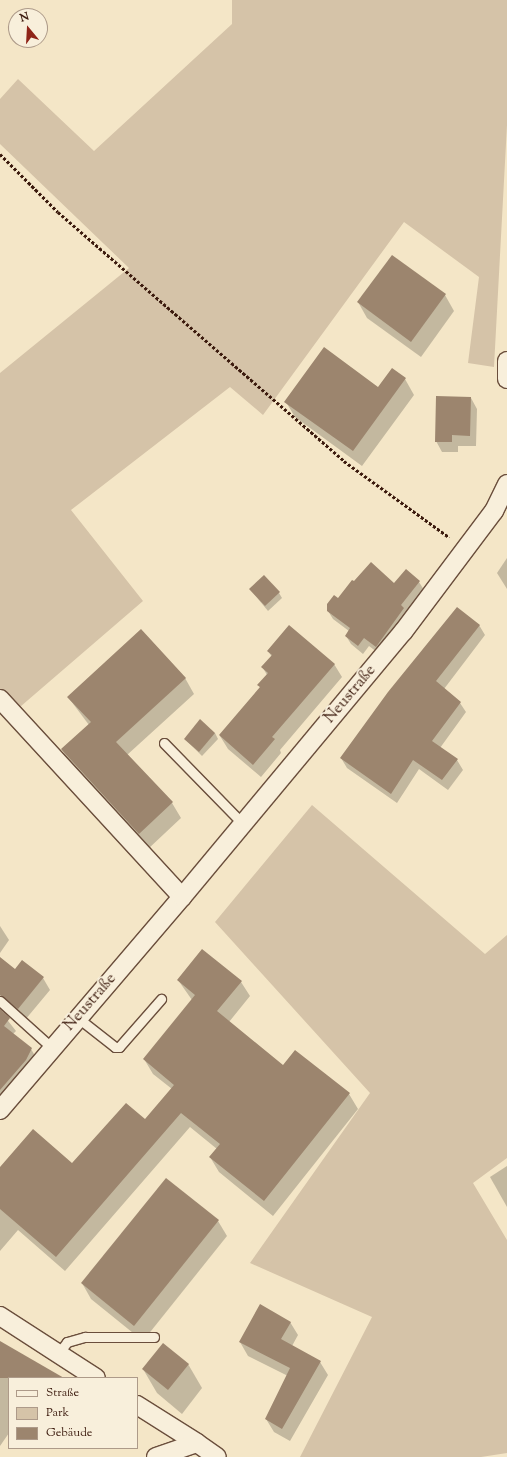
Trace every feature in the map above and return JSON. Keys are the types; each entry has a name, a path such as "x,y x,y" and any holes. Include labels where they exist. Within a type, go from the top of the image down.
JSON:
{"street":[{"path":"507,361 507,379"},
{"name":"Neustraße","path":"0,1110 182,897 403,632 494,511 507,484"},
{"path":"0,699 182,897"},
{"path":"0,1316 94,1377"},
{"path":"138,1406 217,1457"},
{"path":"156,1457 196,1443"}],"lane":[{"path":"164,743 243,824"},
{"path":"78,1018 115,1047 119,1047 161,998"},
{"path":"0,1001 52,1048"},
{"path":"58,1354 67,1342 85,1337 154,1337"}],"path":[{"path":"0,154 58,212 344,461 466,550"}],"green space":[{"path":"232,0 507,0 507,125 494,367 468,363 479,277 404,222 263,415 230,387 71,510 143,601 6,719 0,712 0,373 129,268 0,144 0,99 18,79 94,151 232,24"},
{"path":"312,805 485,954 507,935 507,1158 473,1183 507,1240 507,1453 481,1457 300,1457 372,1317 250,1263 370,1093 215,922"}],"building":[{"path":"392,255 446,294 411,342 357,302"},
{"path":"324,347 378,387 392,368 406,378 353,451 284,402"},
{"path":"436,396 471,397 470,436 452,435 452,442 435,442"},
{"path":"371,562 394,583 406,569 420,581 401,605 404,608 376,647 364,638 358,646 345,636 350,628 327,611 327,604 334,595 338,598 352,580 354,581"},
{"path":"264,575 280,592 265,606 249,589"},
{"path":"457,607 480,625 436,681 461,702 432,741 458,759 442,780 413,760 391,794 340,758 388,692"},
{"path":"289,625 335,664 272,737 275,739 253,765 219,735 260,687 257,685 268,673 261,667 272,655 267,651"},
{"path":"141,629 186,678 116,742 173,802 139,834 61,749 91,722 67,697"},
{"path":"200,719 215,733 199,752 184,739"},
{"path":"202,949 242,981 217,1011 283,1065 295,1050 350,1093 264,1201 209,1157 220,1144 181,1113 56,1257 0,1209 0,1167 33,1129 72,1163 126,1103 145,1119 174,1085 143,1059 195,995 177,980"},
{"path":"0,957 15,969 22,960 44,977 18,1009 0,995"},
{"path":"0,1009 10,1018 4,1026 32,1048 26,1060 0,1090"},
{"path":"166,1178 219,1220 134,1326 81,1283"},
{"path":"260,1304 291,1322 281,1339 321,1361 282,1429 265,1419 290,1368 239,1342"},
{"path":"0,1341 62,1377 8,1377 0,1378"},
{"path":"163,1343 189,1364 168,1390 142,1369"}]}
